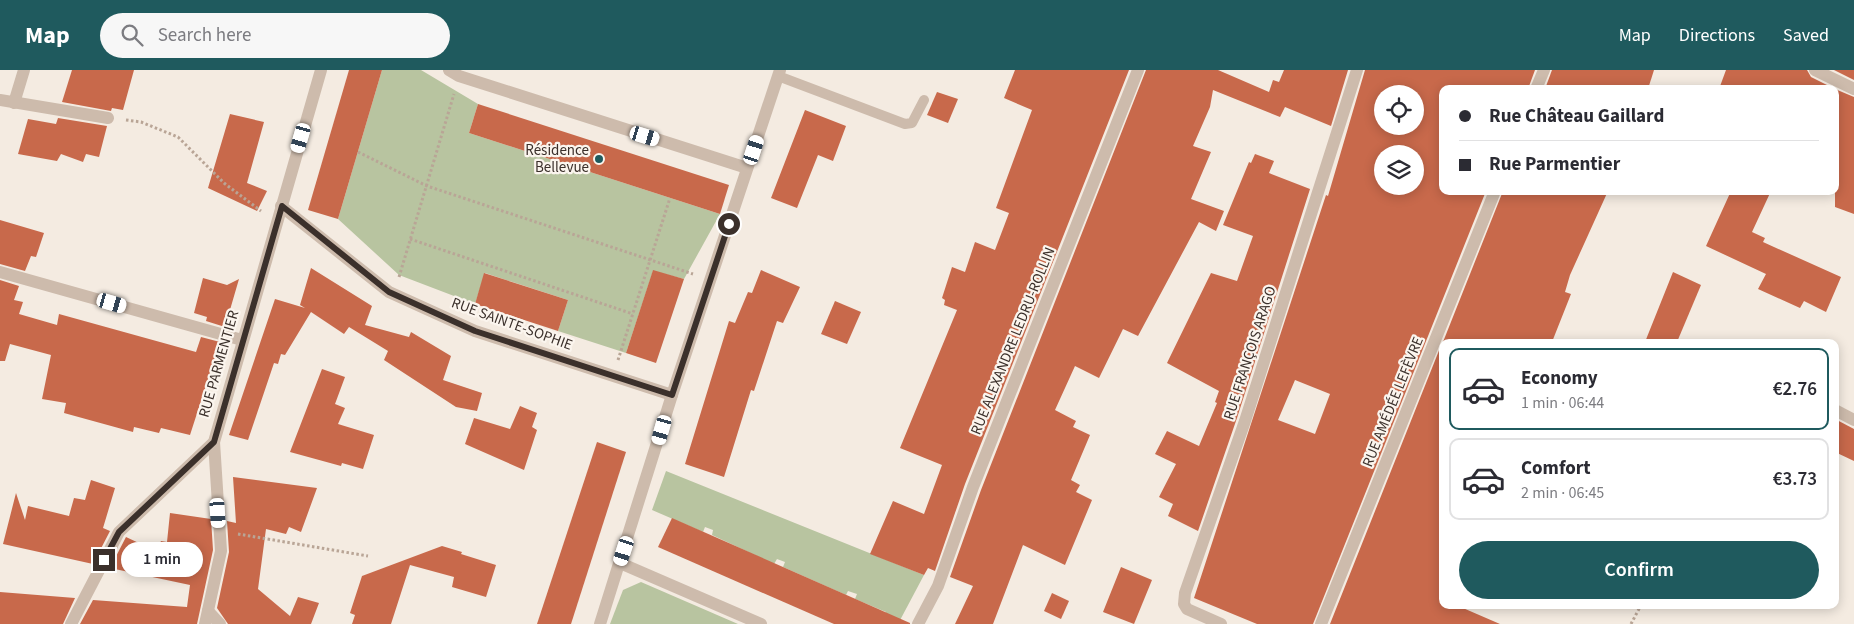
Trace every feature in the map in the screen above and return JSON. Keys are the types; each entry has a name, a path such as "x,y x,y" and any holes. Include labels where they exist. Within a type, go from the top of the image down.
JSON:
{"street":[{"path":"14,103 24,70"},
{"name":"RUE PARMENTIER","path":"71,624 119,532 214,442 321,70"},
{"name":"RUE ALEXANDRE LEDRU-ROLLIN","path":"918,624 938,586 976,478 1138,70"},
{"name":"RUE FRANÇOIS ARAGO","path":"1221,624 1187,609 1184,604 1185,593 1248,412 1357,70"},
{"path":"1538,85 1544,70"},
{"path":"1815,70 1854,88"},
{"path":"454,73 747,168"},
{"path":"600,624 672,395 779,73"},
{"path":"0,100 108,118"},
{"name":"RUE AMÉDÉE LEFÈVRE","path":"1320,624 1493,195"},
{"name":"RUE SAINTE-SOPHIE","path":"282,206 393,294 475,331 672,395"},
{"path":"0,272 242,340"},
{"path":"1839,412 1854,420"},
{"path":"214,442 221,550 206,618 220,624"},
{"path":"620,563 761,624"}],"lane":[{"path":"779,73 906,124 912,123 916,119 924,100"}],"path":[{"path":"393,294 427,186 454,73"},
{"path":"108,118 141,122 178,136 224,183 277,223"},
{"path":"358,152 427,186 711,280"},
{"path":"613,377 670,198"},
{"path":"410,239 633,314"},
{"path":"220,531 368,556"},
{"path":"1631,624 1639,609"}],"green space":[{"path":"382,70 421,70 478,104 469,133 720,214 684,279 653,271 626,353 558,331 568,300 485,273 475,304 399,275 338,219"},
{"path":"666,471 924,575 898,624 881,624 886,612 855,599 857,594 848,591 846,595 783,567 785,562 777,559 774,564 712,535 713,530 705,527 703,532 652,510"},
{"path":"641,582 738,624 610,624 623,590"}],"building":[{"path":"72,70 134,70 123,110 112,108 111,111 62,102"},
{"path":"349,70 382,70 338,219 308,210"},
{"path":"1015,70 1129,70 965,484 935,571 928,568 924,575 870,554 893,501 924,514 942,465 900,448 957,310 944,305 945,300 942,298 952,267 965,272 975,242 995,250 1009,213 996,208 1032,110 1004,98"},
{"path":"1146,70 1218,70 1269,92 1273,80 1279,82 1284,70 1348,70 1331,126 1285,107 1280,117 1213,90 1210,107 1193,146 1211,152 1191,199 1224,211 1216,231 1199,222 1138,336 1123,329 1099,378 1075,366 1055,410 1076,421 1073,427 1090,435 1071,480 1080,485 1076,492 1092,500 1065,565 1023,545 993,624 955,624 973,586 950,577 981,490"},
{"path":"1365,70 1535,70 1529,85 1439,85 1439,195 1484,195 1313,624 1257,624 1194,598 1326,195 1328,196","holes":["1295,380 1330,394 1315,434 1278,420"]},
{"path":"1552,70 1654,70 1649,85 1546,85"},
{"path":"1726,70 1807,70 1811,77 1827,85 1720,85"},
{"path":"1834,70 1854,70 1854,80"},
{"path":"1839,91 1854,97 1854,214 1835,207 1835,195 1839,195"},
{"path":"937,92 958,99 948,123 927,115"},
{"name":"Résidence Bellevue","path":"478,104 729,185 720,214 469,133"},
{"path":"805,110 846,126 833,161 818,155 797,208 771,198"},
{"path":"230,114 264,122 247,183 267,191 257,211 208,188"},
{"path":"58,118 107,126 99,157 86,154 83,162 61,154 57,161 18,154 28,119 56,124"},
{"path":"1255,154 1274,161 1269,173 1310,189 1237,418 1198,531 1168,516 1173,504 1159,497 1176,464 1155,454 1167,431 1199,446 1217,403 1215,402 1219,391 1167,363 1211,273 1237,281 1253,236 1223,225 1249,162 1251,163"},
{"path":"1501,195 1606,195 1570,275 1565,292 1571,294 1553,339 1444,339"},
{"path":"1729,195 1769,195 1752,232 1765,238 1763,242 1841,277 1826,312 1804,301 1800,308 1758,289 1766,274 1706,246"},
{"path":"0,220 44,233 36,257 31,256 25,271 0,264"},
{"path":"311,268 372,306 365,325 409,337 411,332 451,356 443,380 482,393 477,411 456,407 384,360 388,351 349,327 344,334 311,312 285,355 281,354 278,364 274,363 248,440 229,435 275,299 305,308 300,305"},
{"path":"653,270 684,279 656,363 626,353"},
{"path":"761,270 800,287 783,323 777,321 754,391 751,390 724,477 685,464 729,321 735,323 748,292 752,293"},
{"path":"1673,272 1701,285 1678,339 1646,339"},
{"path":"484,273 568,300 558,331 475,304"},
{"path":"203,278 227,285 239,279 225,327 206,321 207,317 194,313"},
{"path":"0,280 19,286 14,300 23,302 19,314 57,325 59,314 196,352 201,337 220,342 190,435 161,428 159,433 134,427 133,432 64,413 66,403 42,399 51,355 10,344 5,361 0,361"},
{"path":"835,301 861,312 847,344 821,334"},
{"path":"1439,351 1439,609 1465,609 1500,624 1330,624"},
{"path":"322,369 345,377 335,404 345,408 338,424 374,435 363,469 342,463 341,466 290,452"},
{"path":"520,406 537,413 532,427 537,430 524,470 465,444 474,418 510,429"},
{"path":"1839,421 1854,429 1854,461 1839,454"},
{"path":"597,442 626,452 571,624 537,624"},
{"path":"233,477 317,488 301,532 289,527 286,534 266,529 258,589 290,616 298,597 319,603 311,624 228,624 217,608 229,552 227,521 236,523"},
{"path":"91,480 115,488 103,528 110,531 93,564 3,544 16,493 25,520 28,506 69,516 74,498 85,500"},
{"path":"170,513 211,519 213,550 197,624 80,624 93,600 187,607 190,585 110,568 126,537 156,551 161,541 167,542"},
{"path":"672,518 910,624 834,624 658,547"},
{"path":"442,546 496,565 486,597 452,587 454,577 410,565 391,624 352,624 355,615 350,613 362,576"},
{"path":"1121,567 1152,580 1134,624 1103,612"},
{"path":"0,592 75,598 63,624 0,624"},
{"path":"1052,593 1069,601 1061,619 1044,611"}],"place":[{"name":"Résidence Bellevue","path":"599,159"}],"route":[{"path":"104,560 119,532 214,442 282,206 389,292 475,331 672,395 729,224"}]}
